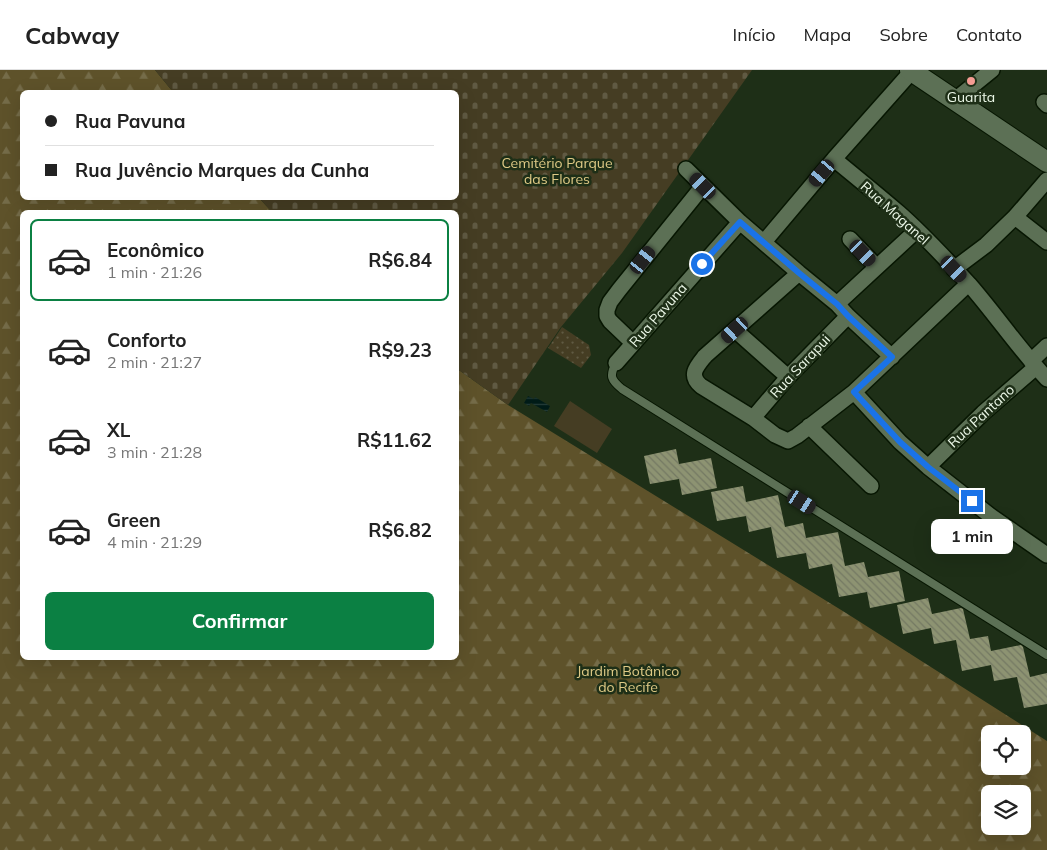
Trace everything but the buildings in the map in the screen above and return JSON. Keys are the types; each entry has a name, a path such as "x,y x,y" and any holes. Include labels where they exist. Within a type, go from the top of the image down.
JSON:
{"main road":[{"path":"911,71 1046,160"}],"street":[{"path":"955,100 992,70"},
{"path":"764,242 911,71"},
{"name":"Rua Maganel","path":"834,159 900,213 917,230 992,311 1047,379"},
{"path":"686,169 740,222 837,304 892,357"},
{"path":"954,269 986,245 1016,217 1047,180"},
{"path":"632,343 607,316 610,302 703,186"},
{"path":"1016,217 1047,242"},
{"name":"Rua Pavuna","path":"616,363 740,222"},
{"path":"837,304 917,230"},
{"path":"850,240 877,267"},
{"path":"799,273 705,356 696,367 694,374 696,382 710,392 788,441 854,392 968,284"},
{"name":"Rua Sarapui","path":"753,418 788,377 848,316"},
{"path":"735,330 788,377"},
{"name":"Rua Pantano","path":"928,467 1034,364 1047,346"},
{"path":"854,392 900,442 928,467 992,517 1045,549"},
{"path":"809,426 872,486"}],"lane":[{"path":"616,363 611,377 622,389 1047,655"}],"green space":[{"name":"Jardim Botânico do Recife","path":"0,70 155,70 171,90 20,90 20,200 261,200 270,210 20,210 20,660 459,660 459,370 508,405 846,613 1022,725 981,725 981,775 1031,775 1031,731 1047,741 1047,850 0,850"},
{"name":"Cemitério Parque das Flores","path":"155,70 752,70 622,253 561,327 508,405 459,370 459,210 270,210 261,200 459,200 459,90 171,90"},
{"path":"562,327 589,345 591,355 581,368 548,348"},
{"path":"570,401 612,429 597,453 554,426"}],"water":[{"path":"528,396 534,399 535,397 550,406 547,412 531,403 529,406 524,403"}],"place":[{"name":"Guarita","path":"971,81"}],"route":[{"path":"702,264 740,222 837,304 892,357 854,392 900,442 928,467 972,501"}]}
